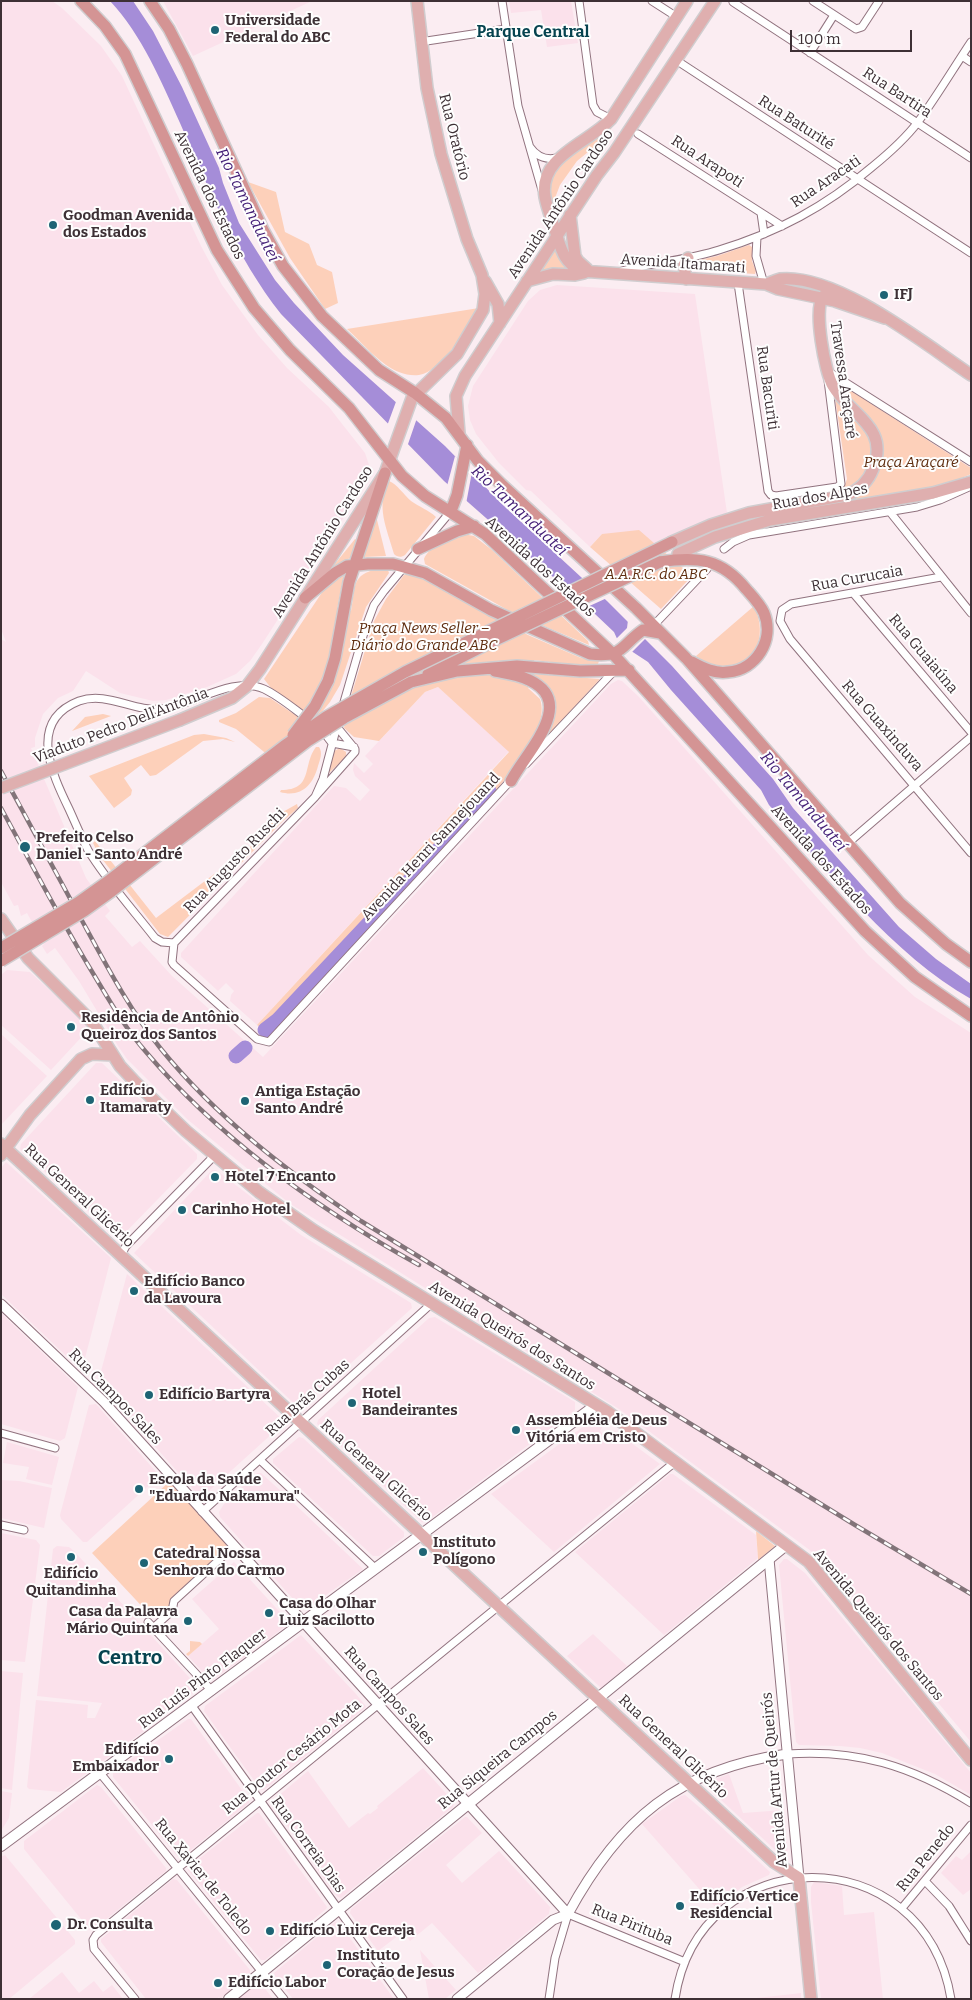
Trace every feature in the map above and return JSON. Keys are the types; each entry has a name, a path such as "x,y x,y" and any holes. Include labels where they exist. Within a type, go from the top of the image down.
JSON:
{"highway":[{"name":"Avenida dos Estados","path":"81,1 106,26 125,54 217,250 254,308 290,350 349,408 402,476 413,487 474,526 617,652 622,668 865,931 915,977 971,1016"},
{"name":"Avenida dos Estados","path":"150,1 169,29 187,64 263,230 283,266 322,316 379,370 415,392 446,418 478,460 517,500 686,658 900,904 928,929 971,962"},
{"path":"451,511 457,495 467,445"},
{"path":"284,746 308,716 328,682 335,658 345,600 354,565 377,502 385,473"},
{"path":"418,549 457,531 474,526"},
{"path":"1,948 79,902 284,746 326,717 398,676 672,542"},
{"path":"1,961 84,911 309,740 344,718 410,682 491,642 678,554"},
{"path":"660,562 689,558 702,560 724,568 739,580 760,605 767,622 766,640 763,649 752,663 736,671 718,672 701,667 686,658"},
{"path":"305,598 341,569 354,565 381,563 404,566 425,573 491,610 584,652 599,655 617,652 640,632 658,630"},
{"path":"410,682 457,671 484,668 534,666 580,671 622,668"},
{"path":"484,668 521,677 542,689 549,704 547,725 511,781"}],"main road":[{"name":"Rua Oratório","path":"416,1 427,88 441,154 465,231 482,275 496,298 500,323"},
{"name":"Avenida Antônio Cardoso","path":"545,197 545,183 548,173 560,156 599,131 611,119 687,1"},
{"name":"Avenida Antônio Cardoso","path":"459,433 456,408 457,391 465,376 570,215 614,153 715,1"},
{"name":"Avenida Itamarati","path":"545,197 563,256 570,264 581,271 765,284 778,289 822,298 884,318"},
{"name":"Avenida Itamarati","path":"570,215 575,256 584,267 594,272"},
{"path":"686,279 684,265 688,258"},
{"path":"527,281 546,275 575,275 594,272"},
{"name":"Rua Oratório","path":"482,275 485,300 482,315"},
{"name":"Avenida Itamarati","path":"765,284 780,279 792,280 841,293 863,303 971,375"},
{"path":"822,298 831,292 841,293"},
{"name":"Travessa Araçaré","path":"822,298 818,310 826,370"},
{"name":"Avenida Antônio Cardoso","path":"247,686 260,669 385,473 391,461 395,442 408,406 415,392 451,362 482,315"},
{"path":"672,542 711,525 736,517 768,509 839,498 861,488 872,472 878,454 877,443 869,425 837,392 826,370"},
{"name":"Rua dos Alpes","path":"678,554 715,537 770,520 969,486"},
{"name":"Viaduto Pedro Dell'Antônia","path":"1,788 180,720 232,698 247,686"},
{"name":"Avenida Queirós dos Santos","path":"1,918 24,954 91,1020 113,1055 135,1082 214,1156 290,1215 596,1405 813,1566 971,1760"},
{"path":"3,1149 30,1115 81,1059 92,1054 113,1055"},
{"name":"Rua General Glicério","path":"3,1149 121,1255 300,1423 423,1534 774,1862 799,1878"},
{"name":"Rua Luís Pinto Flaquer","path":"1,1846 212,1692 596,1405"},
{"name":"Rua Siqueira Campos","path":"229,1999 786,1545"},
{"name":"Avenida Artur de Queirós","path":"799,1878 811,1999"}],"street":[{"path":"502,1 518,106 545,197"},
{"path":"579,1 593,105 597,112 611,119"},
{"path":"652,1 677,17"},
{"path":"814,1 852,28 859,28 865,23 879,1"},
{"name":"Rua Bartira","path":"733,2 971,158"},
{"path":"810,53 834,15"},
{"path":"420,42 506,29"},
{"name":"Rua Aracati","path":"613,274 640,266 713,252 760,236 814,210 858,179 887,155 917,123 971,42"},
{"path":"962,56 971,62"},
{"name":"Rua Baturité","path":"682,64 971,253"},
{"name":"Rua Arapoti","path":"638,134 782,226"},
{"path":"529,146 540,156 551,159 560,156"},
{"path":"761,213 760,236 756,256 765,284"},
{"name":"Rua Bacuriti","path":"738,283 768,491 771,495"},
{"path":"826,370 971,462"},
{"name":"Travessa Araçaré","path":"771,495 776,496 829,488 841,484 826,370"},
{"name":"Rua dos Alpes","path":"724,549 740,539 767,531 890,512 935,502 969,486"},
{"name":"Rua Augusto Ruschi","path":"315,797 323,779 349,684 372,611 384,591 451,511"},
{"path":"890,512 971,613"},
{"path":"658,630 707,569"},
{"name":"Rua Curucaia","path":"780,612 791,604 941,577"},
{"name":"Rua Guaiaúna","path":"854,594 971,732"},
{"name":"Rua Guaxinduva","path":"780,612 781,625 790,639 971,853"},
{"name":"Avenida Henri Sannejouand","path":"174,942 172,962 174,965 257,1039 269,1042 511,781 622,668"},
{"path":"321,728 335,709 349,684"},
{"path":"174,942 162,942 155,938 88,850 56,782 50,762 48,748 49,733 64,710 81,701 90,699 109,699 161,710 231,688 247,686 262,688 269,692 321,728 332,743 354,747"},
{"path":"337,727 354,747"},
{"path":"848,843 971,737"},
{"name":"Rua Augusto Ruschi","path":"174,942 315,797 355,752 354,747"},
{"path":"121,1255 126,1246 214,1156"},
{"name":"Rua Campos Sales","path":"1,1304 98,1397 568,1914"},
{"name":"Rua Brás Cubas","path":"202,1512 431,1304"},
{"path":"1,1433 55,1448"},
{"path":"260,1460 376,1569"},
{"name":"Rua Doutor Cesário Mota","path":"135,1999 94,1949 93,1943 96,1935 674,1462"},
{"path":"1,1526 24,1530"},
{"path":"153,1628 172,1611 174,1600 233,1547"},
{"name":"Avenida Artur de Queirós","path":"768,1559 799,1878"},
{"path":"148,1622 212,1692"},
{"name":"Rua Correia Dias","path":"192,1706 403,1999"},
{"path":"549,1999 555,1958 568,1914 591,1873 615,1842 652,1807 690,1783 741,1763 787,1754 840,1754 878,1760 924,1778 971,1803"},
{"name":"Rua Xavier de Toledo","path":"100,1773 284,1999"},
{"name":"Rua Penedo","path":"902,1908 971,1825"},
{"path":"675,1999 685,1962 702,1933 715,1917 731,1903 759,1887 799,1878 824,1877 849,1881 877,1893 902,1908 925,1932 934,1948 945,1971 951,1999"},
{"path":"925,1881 948,1906 971,1941"},
{"path":"457,1999 553,1920 568,1914"},
{"name":"Rua Pirituba","path":"568,1914 685,1962"}],"shaded area":[{"path":"1,1 52,1 62,8 101,46 122,76 201,246 222,285 258,335 287,368 329,407 365,453 369,465 366,483 262,644 250,661 236,674 207,687 166,700 153,701 120,693 86,671 73,691 58,698 43,714 35,738 35,747 31,748 86,878 110,911 105,916 132,947 140,941 172,976 263,1057 611,684 618,680 622,681 639,697 868,955 915,997 971,1033 971,1742 811,1551 619,1409 289,1203 187,1119 127,1059 79,981 55,948 47,954 42,946 44,944 27,913 21,916 18,905 14,906 1,882 1,639 6,642 1,629"},
{"path":"110,1 133,1 153,31 182,87 219,168 239,223 275,280 294,303 343,355 445,446 505,507 607,601 672,666 773,779 793,808 899,927 936,959 971,984 971,999 942,981 888,936 814,857 769,805 761,790 648,662 619,643 614,632 595,614 444,481 281,314 250,269 224,222 150,59 132,28"},
{"name":"Universidade Federal do ABC","path":"163,1 312,1 193,56"},
{"path":"509,1 571,1 578,43 547,47 541,10 511,13"},
{"path":"557,285 695,294 727,513 657,545 602,534 590,547 531,491 526,490 499,463 476,434 470,420 468,406 473,386 528,301 540,290"},
{"path":"438,687 509,751 257,1025 230,1001 234,991 226,983 218,991 181,957 181,953 334,786 346,788 360,801 370,790 355,776 353,770 354,763 364,773 373,764 365,756 425,692"},
{"path":"7,970 30,972 88,1025 88,1030 51,1070 1,1025 1,975"},
{"path":"1,1034 47,1076 1,1125"},
{"path":"96,1063 102,1063 197,1154 197,1159 119,1239 20,1149 21,1144"},
{"path":"6,1162 111,1258 83,1366 80,1369 1,1294 1,1168"},
{"path":"212,1170 216,1170 301,1235 411,1303 412,1308 300,1409 134,1253"},
{"path":"127,1274 285,1422 201,1498 101,1386 100,1375"},
{"path":"1,1313 78,1387 65,1438 60,1441 1,1424"},
{"path":"435,1317 575,1402 575,1410 426,1522 422,1522 317,1424 318,1420 429,1318"},
{"path":"96,1404 158,1474 158,1477 87,1542 83,1542 61,1519 60,1515 89,1405"},
{"path":"595,1418 604,1423 600,1431 609,1441 615,1431 660,1464 554,1552 491,1494"},
{"path":"299,1437 303,1438 404,1532 404,1537 379,1556 373,1556 273,1463 273,1459"},
{"path":"7,1442 59,1457 52,1485 26,1479 29,1467 3,1463"},
{"path":"257,1473 261,1473 363,1569 306,1609 302,1609 220,1517 219,1512 224,1504"},
{"path":"670,1474 673,1474 756,1535 758,1558 664,1635 575,1552"},
{"path":"1,1480 19,1481 52,1488 44,1528 1,1518"},
{"path":"1,1533 36,1540 40,1545 25,1662 1,1660"},
{"path":"57,1546 69,1547 74,1551 198,1687 198,1689 144,1731 61,1792 29,1789 27,1787 36,1700 88,1705 87,1718 95,1718 102,1703 37,1696 53,1549"},
{"path":"784,1559 787,1559 805,1573 971,1773 971,1795 935,1774 882,1753 840,1746 799,1745 796,1742 779,1565"},
{"path":"234,1562 288,1621 288,1624 264,1643 256,1643 251,1647 252,1652 211,1681 188,1656 219,1629 192,1599"},
{"path":"593,1634 627,1666 601,1688 567,1656"},
{"path":"301,1635 366,1707 264,1790 261,1790 204,1711 205,1706"},
{"path":"1,1671 23,1673 12,1790 1,1788"},
{"path":"188,1719 191,1719 249,1800 249,1803 181,1858 178,1857 113,1777 113,1772"},
{"path":"423,1768 454,1802 453,1807 341,1898 333,1892 271,1802 308,1771 349,1828 368,1813 370,1814 378,1808 377,1806"},
{"path":"729,1774 743,1813 784,1810 788,1858 785,1859 707,1787 708,1782"},
{"path":"97,1785 101,1787 166,1868 166,1871 93,1930 90,1930 24,1849 24,1841"},
{"path":"1,1791 12,1793 9,1818 1,1831"},
{"path":"685,1795 770,1872 769,1875 742,1887 716,1908 642,1824"},
{"path":"259,1813 327,1907 265,1960 261,1960 188,1870 190,1866"},
{"path":"465,1817 482,1833 446,1865 462,1883 499,1851 550,1907 549,1914 478,1973 432,1923 410,1941 403,1932 378,1951 350,1913 351,1909"},
{"path":"971,1851 971,1889 963,1895 941,1873 956,1856 962,1860"},
{"path":"5,1855 75,1940 75,1944 9,1999 1,1999 1,1857"},
{"path":"173,1879 177,1880 250,1970 250,1975 220,1999 219,1997 217,1999 146,1999 101,1942 101,1939"},
{"path":"814,1882 842,1886 844,1915 874,1912 883,1999 821,1999 811,1902 811,1887"},
{"name":"Instituto Coração de Jesus","path":"335,1922 339,1923 394,1999 293,1999 275,1976 274,1973"},
{"path":"420,1950 456,1990 445,1999 429,1999"},
{"path":"62,1972 79,1993 94,1981 103,1992 112,1985 123,1999 29,1999"},
{"path":"258,1982 273,1999 238,1999"},
{"path":"801,1993 801,1999 747,1999 793,1994"}],"green space":[{"path":"613,122 615,123 603,140 577,161 560,185 552,206 549,184 556,166"},
{"path":"248,182 276,192 285,232 309,244 317,265 332,272 338,303 325,309 290,258"},
{"path":"749,245 752,247 752,261 756,271 755,274 690,270 688,267 691,262 717,256"},
{"path":"555,248 568,270 542,270"},
{"path":"479,308 462,336 447,355 431,370 418,375 404,374 390,368 347,329"},
{"name":"Praça Araçaré","path":"842,385 971,468 971,474 945,485 841,503 871,484 876,477 881,463 882,451 878,431 866,414 843,390 840,386"},
{"name":"Praça Araçaré","path":"835,398 855,414 864,426 871,447 869,467 864,476 848,489 836,492 844,487 847,479"},
{"path":"389,481 398,487 411,501 436,517 405,555 401,557 394,554 384,517 383,499"},
{"path":"376,516 386,556 363,557 362,556"},
{"name":"A.A.R.C. do ABC","path":"639,530 692,576 661,609 590,547 602,534"},
{"name":"Praça News Seller – Diário do Grande ABC","path":"463,534 474,536 492,550 588,641 589,645 513,613 425,564 424,559 430,551"},
{"path":"355,539 357,540 350,558 335,566 334,565"},
{"name":"Praça News Seller – Diário do Grande ABC","path":"379,569 388,570 389,573 366,607 340,685 330,702 315,718 271,688 264,679 323,591 344,574 337,609 351,611 354,589 359,578 363,574"},
{"name":"Praça News Seller – Diário do Grande ABC","path":"409,573 418,575 528,635 581,658 599,661 598,664 584,666 534,660 534,674 600,679 539,745 552,724 554,708 547,689 533,676 528,688 540,699 542,711 539,725 525,753 488,801 272,1031 266,1032 257,1025 509,752 438,687 425,692 379,741 354,737 344,728 348,706 374,621 386,599 404,575"},
{"path":"754,606 759,622 759,637 755,649 748,659 737,665 725,667 711,664 696,656"},
{"path":"259,697 270,698 313,727 269,756 236,729 219,722 219,720 236,713"},
{"path":"103,714 111,716 72,731 85,717"},
{"path":"204,734 226,738 235,742 223,739 203,741 156,775 150,776 141,765 124,778 132,790 131,795 114,808 89,776 194,735"},
{"path":"316,747 319,747 321,756 316,773 309,784 294,793 280,792 281,790 298,786 303,781 309,761"},
{"path":"340,748 346,752 346,757 329,773 334,751"},
{"path":"297,804 298,808 168,937 160,934 99,855 93,843 95,841 156,918 271,831 267,825 281,813"},
{"path":"170,1481 226,1544 226,1550 171,1600 170,1608 162,1616 150,1615 92,1553"},
{"path":"756,1531 775,1546 758,1560 758,1558"},
{"path":"190,1641 202,1644 188,1656 186,1654 190,1651"}],"pier":[{"path":"397,399 417,418 407,447 387,426"},
{"path":"455,456 472,472 466,504 447,486"},
{"path":"587,579 607,598 585,608 564,590"},
{"path":"628,620 649,639 645,639 631,653 614,641 627,628"}],"waterway":[{"path":"265,1030 278,1020 473,813 489,791"},
{"path":"236,1056 245,1048"}],"railway":[{"path":"1,771 108,968 139,1019 182,1074 229,1121 307,1183 361,1221 855,1525 971,1594"},
{"path":"1,808 68,930 117,1012 146,1052 175,1084 206,1115 239,1143 308,1196 419,1265"}],"place":[{"name":"Universidade Federal do ABC","path":"215,30"},
{"name":"Goodman Avenida dos Estados","path":"53,225"},
{"name":"IFJ","path":"884,295"},
{"name":"Prefeito Celso Daniel - Santo André","path":"25,847"},
{"name":"Residência de Antônio Queiroz dos Santos","path":"71,1027"},
{"name":"Edifício Itamaraty","path":"90,1100"},
{"name":"Antiga Estação Santo André","path":"245,1101"},
{"name":"Hotel 7 Encanto","path":"215,1177"},
{"name":"Carinho Hotel","path":"182,1210"},
{"name":"Edifício Banco da Lavoura","path":"134,1291"},
{"name":"Edifício Bartyra","path":"149,1395"},
{"name":"Hotel Bandeirantes","path":"352,1403"},
{"name":"Assembléia de Deus Vitória em Cristo","path":"516,1430"},
{"name":"Escola da Saúde \"Eduardo Nakamura\"","path":"139,1489"},
{"name":"Instituto Polígono","path":"423,1552"},
{"name":"Edifício Quitandinha","path":"71,1557"},
{"name":"Catedral Nossa Senhora do Carmo","path":"144,1563"},
{"name":"Casa do Olhar Luiz Sacilotto","path":"269,1613"},
{"name":"Casa da Palavra Mário Quintana","path":"188,1621"},
{"name":"Edifício Embaixador","path":"169,1759"},
{"name":"Edifício Vertice Residencial","path":"680,1906"},
{"name":"Dr. Consulta","path":"56,1925"},
{"name":"Edifício Luiz Cereja","path":"270,1931"},
{"name":"Instituto Coração de Jesus","path":"327,1965"},
{"name":"Edifício Labor","path":"218,1983"}],"district":[{"name":"Parque Central","path":"533,33"},
{"name":"Centro","path":"130,1658"}],"water label":[{"name":"Rio Tamanduateí","path":"247,205"},
{"name":"Rio Tamanduateí","path":"519,511"},
{"name":"Rio Tamanduateí","path":"803,802"}]}
